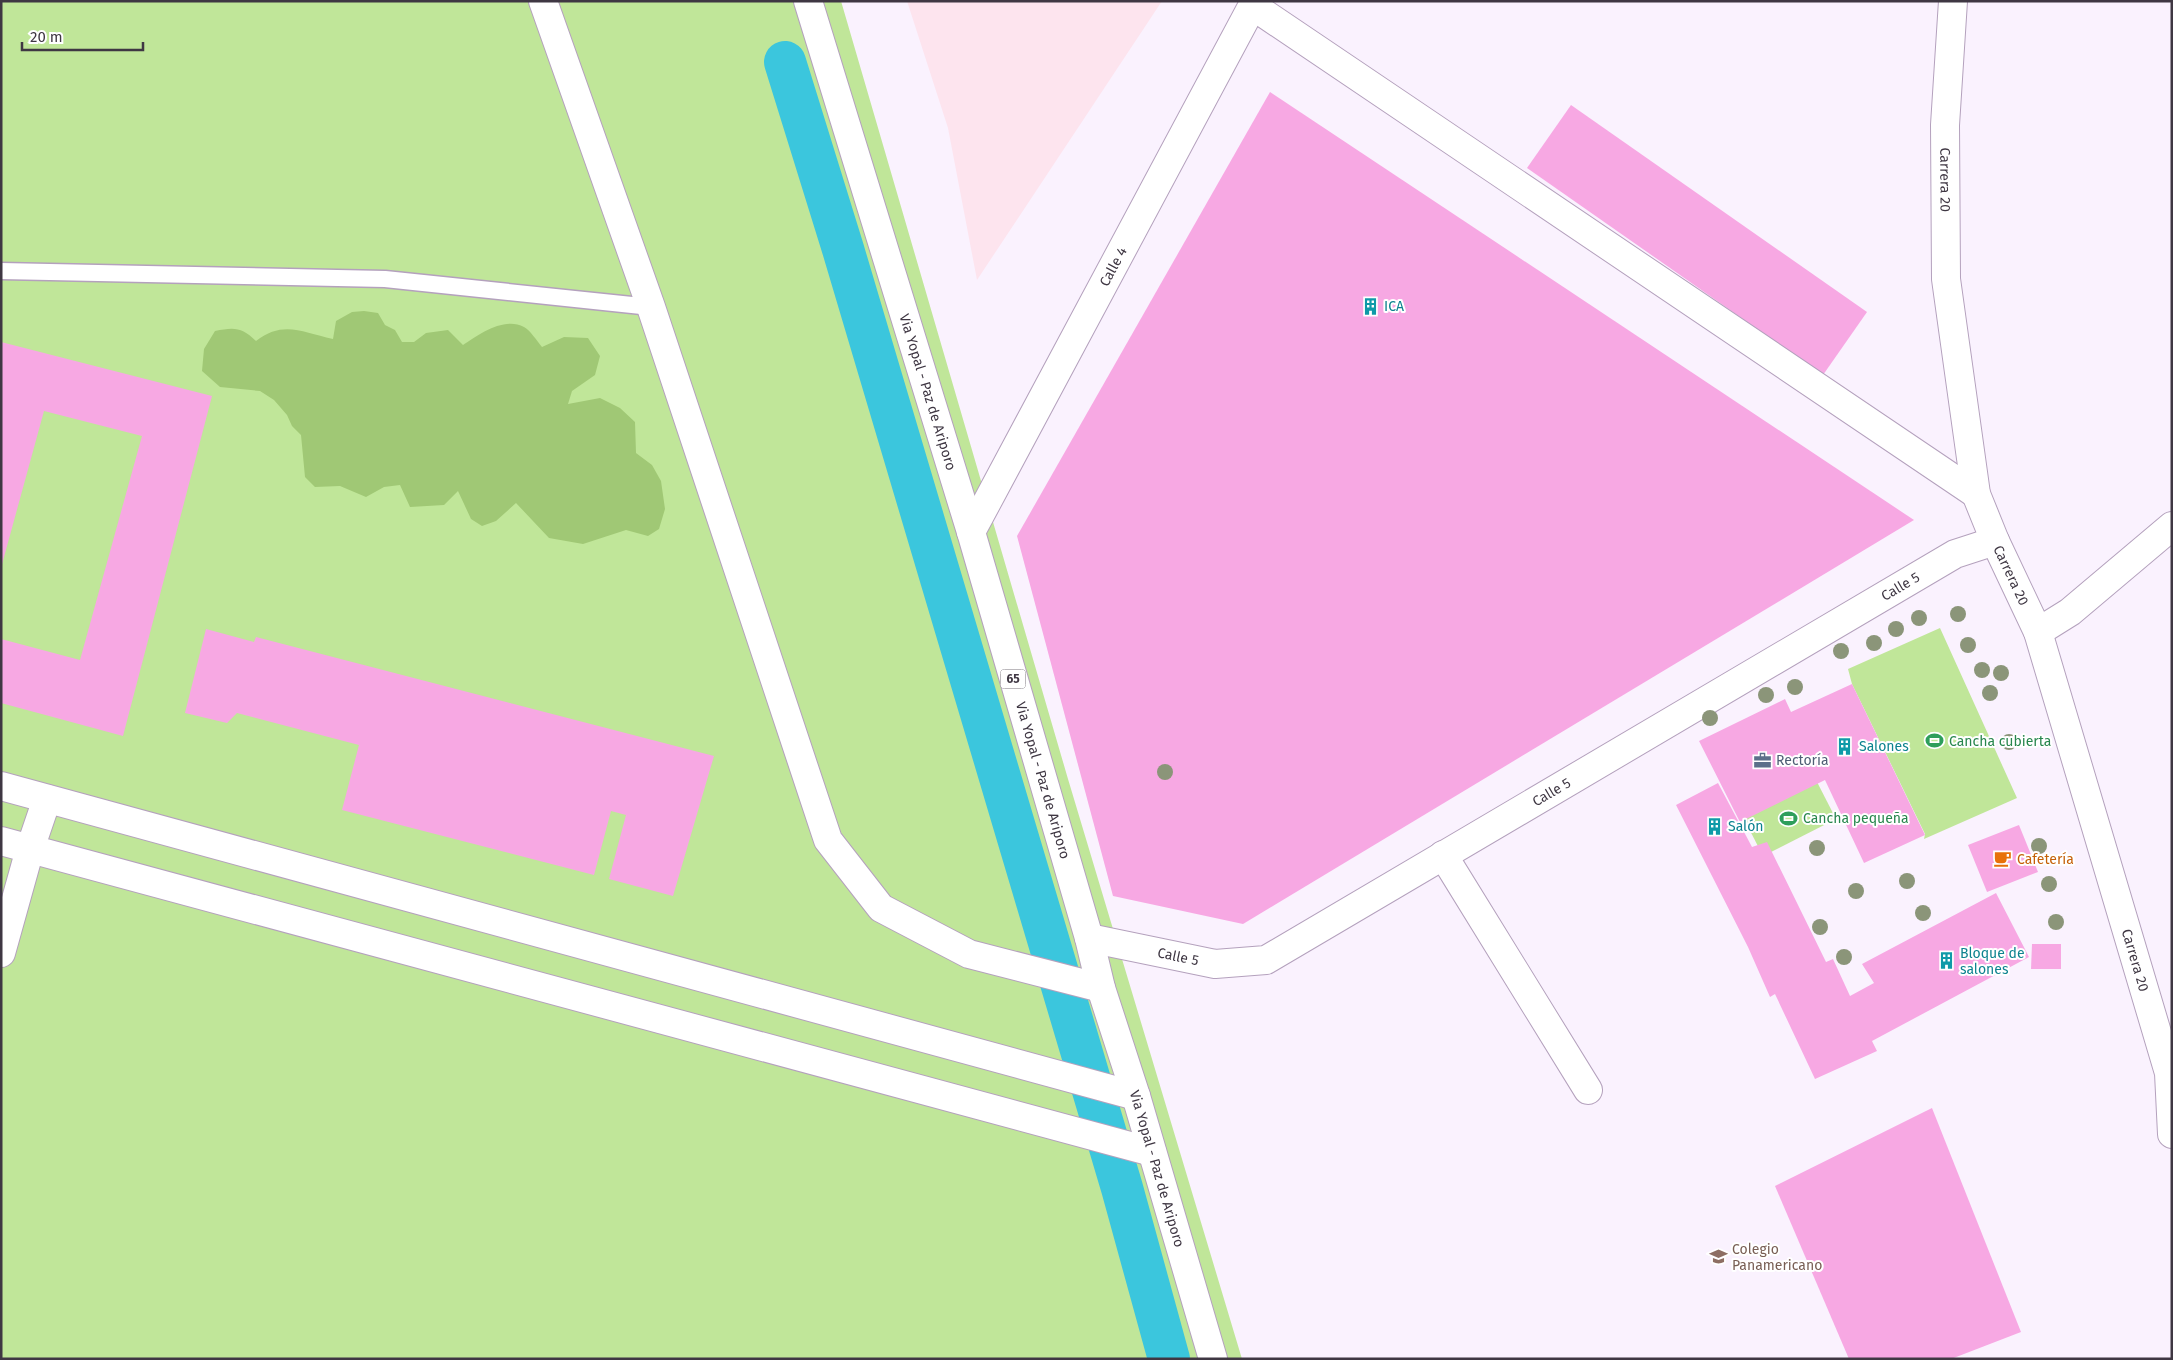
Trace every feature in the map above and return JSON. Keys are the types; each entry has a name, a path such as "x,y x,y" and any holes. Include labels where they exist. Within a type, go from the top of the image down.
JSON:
{"street":[{"path":"544,1 651,307 828,840 881,908 968,954 1100,988"},
{"name":"Via Yopal - Paz de Ariporo","path":"808,1 970,532 1089,938 1100,988 1213,1359"},
{"name":"Carrera 20","path":"1953,1 1945,125 1946,279 1976,494 1995,541 2038,632 2169,1074 2172,1134"},
{"path":"1251,3 1976,494"},
{"name":"Calle 4","path":"970,532 1251,3"},
{"path":"2038,632 2070,612 2172,526"},
{"name":"Calle 5","path":"1089,938 1215,964 1266,960 1955,554 1995,541"},
{"path":"1,786 1134,1095"},
{"path":"1,953 30,849 47,799"},
{"path":"1,841 1151,1152"},
{"path":"1443,855 1588,1090"}],"lane":[{"path":"1,270 385,279 651,307"}],"shaded area":[{"path":"907,1 1162,1 977,280 948,128"}],"green space":[{"path":"1,1 841,1 1068,779 1242,1359 1,1359"},
{"path":"352,312 378,313 385,325 395,330 402,342 414,342 426,333 448,330 463,345 492,328 508,324 516,324 526,328 542,347 564,337 588,338 600,356 595,375 572,391 568,404 600,398 620,408 635,422 636,453 652,465 661,481 665,509 659,529 648,536 626,530 583,544 549,538 516,503 496,521 482,526 471,519 458,491 444,505 410,507 400,485 384,487 366,497 340,486 315,487 305,477 301,435 292,426 287,415 274,400 260,391 220,387 202,371 204,349 215,331 237,329 256,341 275,331 293,329 333,339 336,321"},
{"name":"Cancha cubierta","path":"1940,628 2017,798 1924,839 1925,834 1852,684 1848,669"},
{"name":"Cancha pequeña","path":"1816,780 1836,819 1763,856 1743,817"}],"building":[{"name":"ICA","path":"1270,92 1914,520 1243,924 1113,896 1017,536"},
{"path":"1571,105 1867,312 1823,375 1527,168"},
{"path":"1,342 212,396 123,736 1,703 1,639 80,660 142,436 44,411 1,568"},
{"path":"206,629 254,642 256,637 714,756 673,896 609,879 626,815 611,811 594,875 342,810 359,745 237,713 227,723 185,713"},
{"path":"1852,684 1925,835 1864,863 1825,780 1740,822 1699,741 1785,699 1791,712"},
{"path":"1718,783 1752,847 1767,842 1826,962 1833,959 1850,996 1874,983 1862,964 1996,893 2029,957 1872,1041 1877,1051 1815,1079 1775,994 1770,997 1748,947 1676,805"},
{"name":"Cafetería","path":"2019,825 2038,872 1987,892 1968,845"},
{"path":"2032,944 2061,944 2061,969 2031,969"},
{"path":"1932,1108 2021,1332 1951,1359 1849,1359 1775,1186"}],"waterway":[{"path":"785,62 843,249 1122,1188 1169,1359"}],"place":[{"name":"ICA","path":"1370,306"},
{"name":"Cancha cubierta","path":"1935,741"},
{"name":"Salones","path":"1845,746"},
{"name":"Rectoría","path":"1762,760"},
{"name":"Cancha pequeña","path":"1789,818"},
{"name":"Salón","path":"1714,826"},
{"name":"Cafetería","path":"2003,859"},
{"name":"Bloque de salones","path":"1946,961"},
{"name":"Colegio Panamericano","path":"1718,1257"}]}
